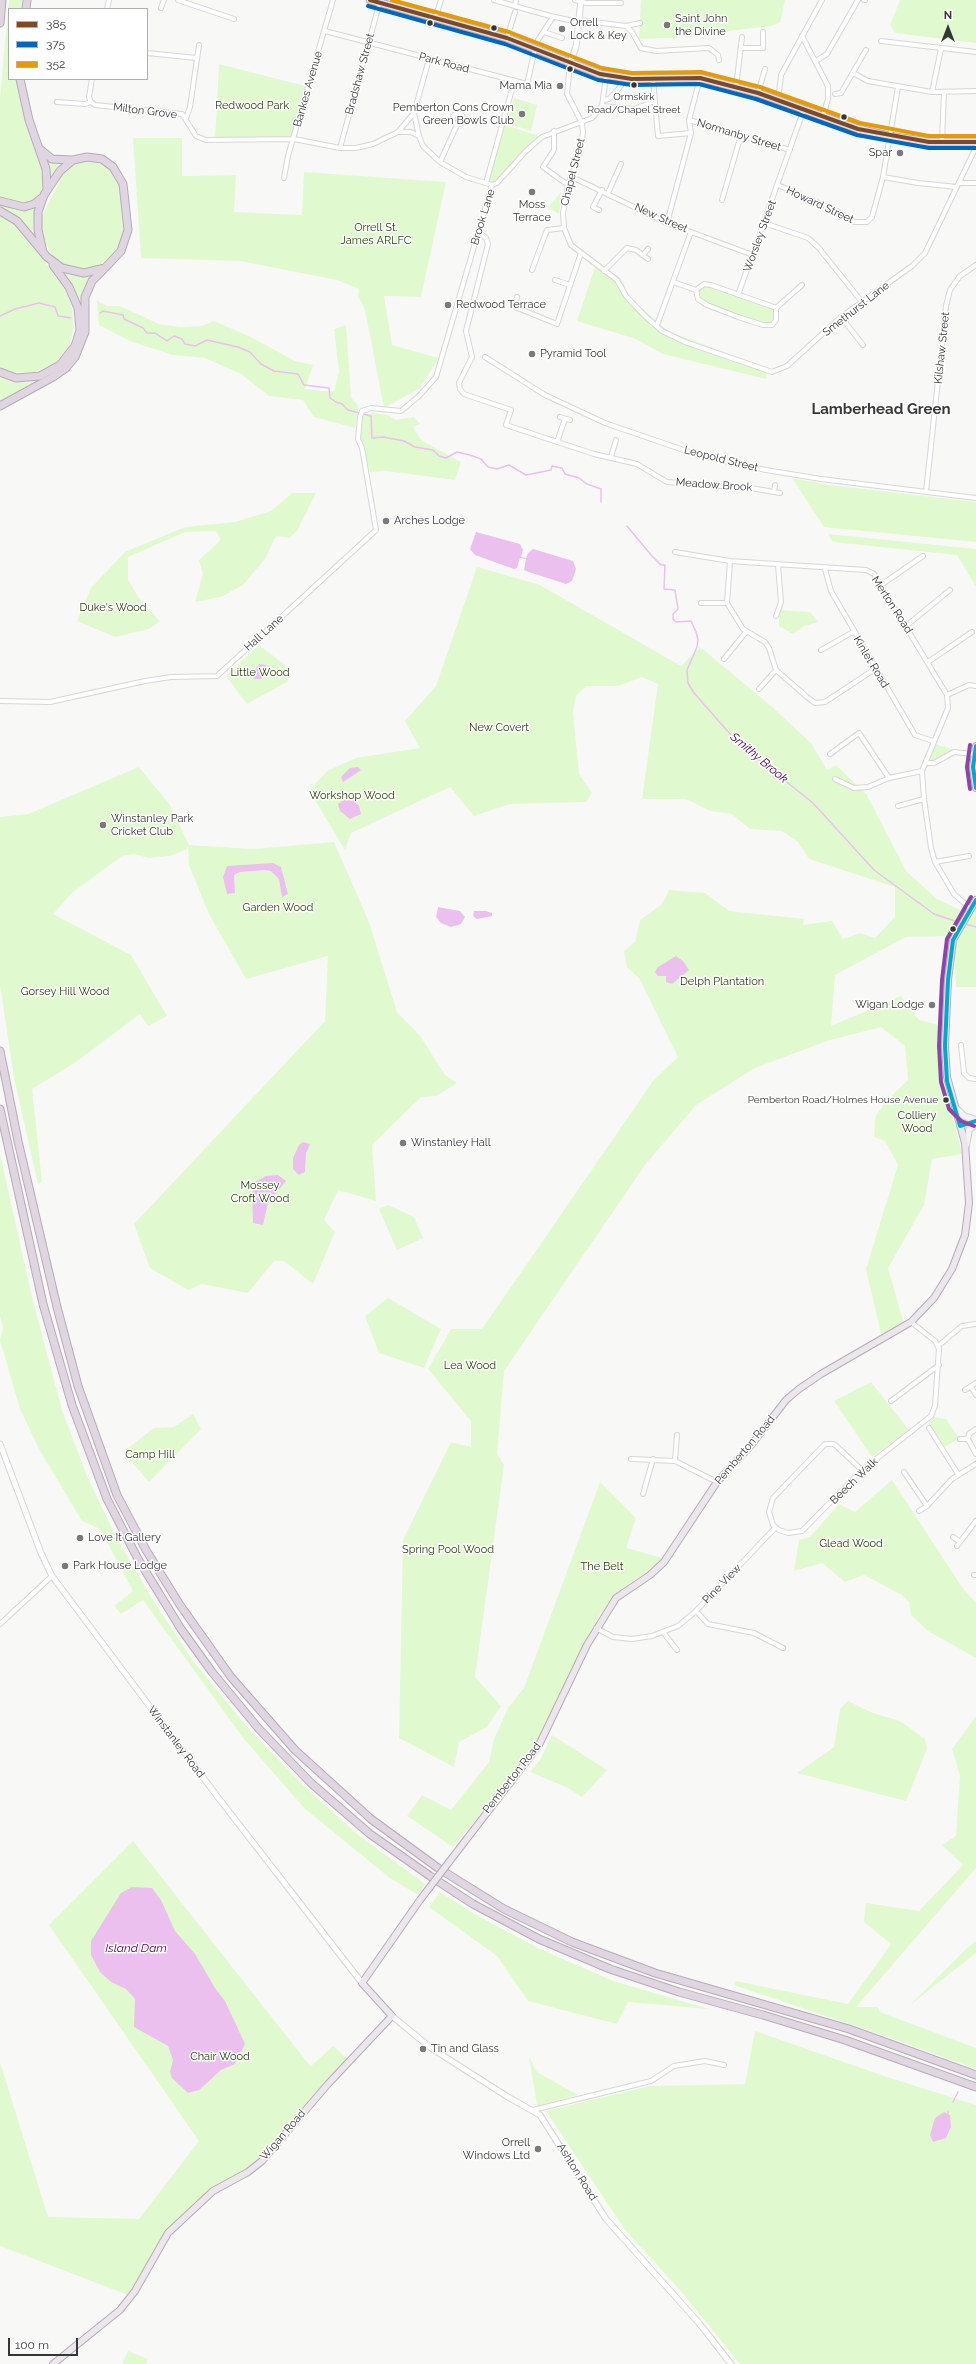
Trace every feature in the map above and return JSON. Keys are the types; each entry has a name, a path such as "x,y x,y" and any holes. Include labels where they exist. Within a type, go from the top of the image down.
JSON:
{"highway":[{"path":"0,23 2,0"},
{"path":"370,0 507,38 606,76 653,79 700,78 758,94 858,129 889,136 942,142 976,142"},
{"path":"20,80 28,120 41,150 47,173 46,192 39,209 37,223 45,255 62,268 77,273 90,273 104,268"},
{"path":"0,406 53,378 66,368 75,357 85,332 85,301 87,292 92,281 119,255 127,236 128,223 123,184 116,170 106,161 92,157 73,160 57,160 41,150"},
{"path":"0,201 24,207 34,204 46,192 60,171 73,160"},
{"path":"0,211 17,221 69,287 78,308 80,330 75,346 60,365 40,376 16,378 0,372"},
{"path":"0,1051 18,1141 57,1307 78,1386 101,1454 117,1495 146,1550 180,1605 231,1677 295,1750 371,1819 438,1868 504,1909 572,1942 655,1973 735,1994 871,2036 976,2075"},
{"path":"0,1109 43,1304 72,1405 107,1499 138,1559 181,1629 212,1672 259,1729 311,1783 370,1834 430,1876 473,1904 533,1936 610,1969 665,1988 763,2015 845,2040 976,2087"}],"main road":[{"path":"976,746 973,768 976,788"},
{"name":"Pemberton Road","path":"362,1982 420,1900 539,1745 596,1628 616,1598 650,1575 664,1562 717,1482 752,1444 786,1400 798,1389 911,1322 941,1290 956,1260 965,1235 969,1203 966,1151 947,1081 945,1046 949,973 953,940 976,900"},
{"path":"954,1107 964,1116 976,1122"},
{"path":"960,1126 976,1122"},
{"path":"966,1151 969,1130 976,1122"},
{"name":"Winstanley Road","path":"362,1982 392,2016"},
{"name":"Wigan Road","path":"53,2364 120,2310 135,2291 168,2233 213,2191 248,2172 262,2161 328,2084 392,2016"}],"street":[{"path":"161,8 164,0"},
{"path":"178,0 234,19"},
{"path":"196,6 198,0"},
{"name":"Bankes Avenue","path":"284,178 333,0"},
{"path":"435,19 440,0"},
{"path":"494,0 553,17 626,26 640,23"},
{"path":"515,6 516,0"},
{"path":"575,0 621,3"},
{"path":"779,93 781,75 822,0"},
{"path":"816,61 827,54 858,0"},
{"path":"581,1 575,51 570,63 568,94 582,123 592,118 602,106 606,76"},
{"name":"Bradshaw Street","path":"340,148 380,2"},
{"path":"507,38 515,12"},
{"path":"538,40 553,17"},
{"path":"626,26 632,32 641,48 656,50 709,48 718,55 719,60"},
{"name":"Park Road","path":"325,31 368,44 514,82"},
{"path":"544,32 562,38"},
{"path":"741,48 763,48 763,32"},
{"path":"802,36 826,81 828,90 823,116"},
{"path":"736,87 742,37"},
{"path":"881,41 976,52"},
{"path":"186,118 190,107 198,45"},
{"path":"486,183 514,82 527,84 535,49"},
{"path":"932,92 941,49"},
{"path":"834,94 841,93 866,50"},
{"path":"148,53 197,58"},
{"path":"294,139 340,148 356,148 373,144 398,132 414,113 429,60"},
{"path":"758,94 765,69"},
{"path":"853,73 868,81 932,92 976,91"},
{"path":"667,223 691,133 689,120 700,78"},
{"path":"653,79 658,136 691,133"},
{"path":"91,102 89,97 92,80"},
{"path":"603,100 609,99 621,86"},
{"name":"Howard Street","path":"778,185 813,199 860,223 867,222 872,217 883,177 898,87"},
{"path":"942,142 944,92"},
{"path":"602,106 634,109 655,100"},
{"name":"Milton Grove","path":"57,102 86,104 91,102 95,105 178,113 186,118 192,130 200,139 294,139"},
{"name":"Worsley Street","path":"738,295 804,109"},
{"path":"414,113 419,136 423,146 440,162 466,177 492,185"},
{"name":"Normanby Street","path":"689,120 790,150"},
{"name":"Brook Lane","path":"370,496 362,448 358,438 362,411 371,408 401,411 419,396 436,377 492,185 497,183 532,146 554,131 582,123"},
{"name":"Chapel Street","path":"582,123 583,137 568,186 563,213 564,228 571,244 617,280 626,296 644,316 657,325"},
{"path":"440,162 457,125"},
{"path":"554,131 554,150 543,167 568,186"},
{"path":"398,132 411,132 419,136"},
{"path":"722,200 741,135"},
{"name":"Smethurst Lane","path":"657,325 662,331 685,342 772,372 787,366 841,317 912,266 926,253 976,147"},
{"path":"608,193 621,164"},
{"name":"New Street","path":"572,177 602,190 667,223 753,255"},
{"path":"883,177 918,184 959,185 976,183"},
{"path":"599,210 594,207 602,190"},
{"path":"764,224 808,238 818,247 862,302"},
{"path":"532,270 547,230 564,228"},
{"name":"Meadow Brook","path":"478,232 486,238 488,244 466,331 471,347 472,357 460,383 460,389 464,394 511,410 506,425 557,442 637,464 667,482 751,488 780,493"},
{"path":"657,325 692,232"},
{"path":"604,271 627,248 643,255 648,259"},
{"path":"643,255 648,249"},
{"path":"517,297 515,307 557,324 581,253"},
{"name":"Kilshaw Street","path":"926,492 946,306 950,290 960,276 976,264"},
{"path":"554,280 570,285"},
{"path":"674,282 696,290"},
{"path":"696,290 704,284 711,285 776,308"},
{"path":"696,290 698,299 707,305 763,325 772,325 776,320 776,308 802,285"},
{"path":"841,317 863,345"},
{"name":"Leopold Street","path":"485,357 552,397 606,423 715,460 766,470 976,498"},
{"path":"557,442 563,418 570,420"},
{"path":"611,457 616,440"},
{"path":"774,492 775,485"},
{"name":"Hall Lane","path":"0,701 50,702 145,681 179,676 217,676 376,530 370,496"},
{"name":"Merton Road","path":"675,552 730,561 866,570 874,574 947,695"},
{"path":"882,585 923,556"},
{"path":"730,561 728,603 746,632 765,642 769,648 776,670 786,681 815,702 826,702 875,669"},
{"path":"776,616 780,602 778,564"},
{"name":"Kinlet Road","path":"826,568 830,591 915,735 933,741"},
{"path":"906,626 950,590"},
{"path":"701,603 728,603"},
{"path":"724,659 746,632"},
{"path":"821,650 853,632"},
{"path":"928,662 972,632"},
{"path":"760,689 776,670"},
{"path":"971,909 954,894 935,862 931,848 924,799 922,771 933,741 948,708 947,695 969,684 976,686"},
{"path":"830,754 859,733 889,778"},
{"path":"928,763 934,763 954,752 974,754"},
{"path":"835,779 854,788 868,787 889,778 922,771"},
{"path":"898,806 924,799"},
{"path":"935,862 969,856"},
{"path":"961,1045 964,1073 969,1078 976,1079"},
{"path":"891,1401 939,1365 938,1346 911,1322"},
{"path":"938,1346 962,1326 976,1324"},
{"name":"Beech Walk","path":"775,1528 788,1533 802,1531 862,1470 931,1416 934,1410 939,1365"},
{"path":"965,1390 976,1383"},
{"path":"971,1387 976,1395"},
{"path":"929,1428 958,1474"},
{"path":"968,1438 969,1434 976,1429"},
{"path":"675,1461 677,1435"},
{"path":"960,1439 968,1438"},
{"path":"968,1438 976,1454"},
{"name":"Winstanley Road","path":"0,1444 41,1553 52,1576 225,1806 362,1982"},
{"path":"775,1528 769,1512 773,1498 825,1444 834,1444 862,1470"},
{"path":"631,1459 675,1461 717,1482"},
{"path":"643,1494 653,1459"},
{"path":"919,1511 927,1506 958,1474 976,1464"},
{"path":"904,1472 927,1506"},
{"path":"956,1546 976,1521"},
{"name":"Pine View","path":"596,1628 612,1637 624,1639 642,1638 678,1626 696,1611 775,1528"},
{"path":"953,1537 960,1542"},
{"path":"0,1624 52,1576"},
{"path":"696,1611 708,1624 754,1633 783,1648"},
{"path":"663,1632 678,1650"},
{"name":"Ashton Road","path":"392,2016 431,2048 508,2097 540,2114 606,2219 699,2323 731,2364"},
{"path":"533,2110 651,2081 674,2066 704,2061 724,2065"}],"green space":[{"path":"9,0 22,0 21,8 8,8"},
{"path":"641,0 785,0 780,23 771,26 720,32 692,33 691,37 639,39"},
{"path":"900,0 976,0 976,43 895,33 890,25"},
{"path":"8,11 8,80 18,80 24,111 44,169 45,183 42,191 38,197 23,203 0,198 0,98"},
{"name":"Redwood Park","path":"219,64 309,87 294,139 215,140"},
{"name":"Pemberton Cons Crown Green Bowls Club","path":"514,98 537,105 531,131 507,123"},
{"path":"502,124 542,137 492,185 486,183"},
{"name":"Orrell St. James ARLFC","path":"133,138 182,138 182,176 236,175 234,212 302,215 304,172 446,182 421,297 384,296 392,345 439,358 420,388 384,408 365,310 358,296 359,289 337,280 240,261 141,258"},
{"path":"46,158 63,163 50,182 50,169"},
{"path":"92,160 107,166 119,181 125,226 124,236 115,254 96,268 86,270 65,266 52,256 41,234 41,218 65,170 75,163"},
{"path":"561,192 563,194 559,214 548,208"},
{"path":"0,205 21,210 37,206 32,233 19,218 0,207"},
{"path":"0,214 9,218 23,230 67,293 72,308 74,327 69,347 55,363 35,372 13,372 0,367"},
{"path":"597,261 622,280 630,298 668,331 767,368 766,379 663,354 636,339 577,321"},
{"path":"66,274 83,277 92,276 84,289 82,307"},
{"path":"704,284 776,308 777,313 772,325 763,325 738,317 698,299 696,290"},
{"path":"97,301 108,306 120,306 159,324 180,327 202,326 214,321 249,336 295,361 313,365 305,389 321,391 334,391 339,372 334,329 346,325 351,397 358,406 355,428 314,417 303,400 269,396 241,374 205,358 173,355 130,341 99,325"},
{"path":"49,375 0,402 0,376 26,382"},
{"path":"372,413 388,415 395,420 414,417 420,424 413,427 421,440 461,462 455,480 387,471 370,472 360,436 361,417"},
{"path":"792,478 829,485 976,502 976,542 824,527"},
{"name":"Duke's Wood","path":"292,493 316,493 297,531 289,538 276,536 265,559 243,585 221,597 195,602 203,574 199,560 221,540 216,531 185,532 128,557 128,580 139,598 160,621 149,629 115,637 77,621 91,588 125,552 185,527 235,522 271,511"},
{"path":"828,534 976,549 976,587 957,555 833,542"},
{"path":"477,567 540,585 681,666 700,647 771,706 811,743 827,770 836,765 867,795 906,871 937,899 967,913 955,936 906,937 835,975 831,1026 901,996 919,1020 944,1026 943,1076 962,1154 932,1159 924,1205 888,1268 904,1324 882,1338 866,1269 898,1165 885,1141 874,1137 875,1118 886,1101 908,1080 905,1046 881,1027 830,1040 755,1068 696,1105 645,1165 504,1371 497,1454 504,1465 475,1677 501,1706 487,1727 459,1742 454,1767 399,1738 403,1540 451,1442 471,1447 471,1421 428,1369 451,1329 482,1329 653,1081 678,1057 639,978 627,967 624,951 635,942 640,920 662,904 669,890 705,893 729,911 804,919 803,925 832,921 843,939 860,933 875,938 895,917 895,887 809,859 798,842 782,831 750,829 732,814 710,811 686,799 642,799 658,684 642,677 618,686 586,686 576,696 573,712 579,774 592,793 586,802 510,804 474,816 450,787 351,833 345,850 309,790 327,771 356,758 420,748 405,721 436,686"},
{"path":"779,610 810,612 818,622 804,626 793,634 779,626"},
{"name":"Little Wood","path":"259,645 285,665 289,677 287,682 247,704 226,676"},
{"path":"934,744 947,747 954,752 934,761 926,760"},
{"path":"139,767 170,805 189,845 253,849 334,842 369,922 397,1012 421,1037 445,1075 457,1083 437,1096 421,1097 372,1145 376,1201 338,1190 324,1220 335,1232 313,1284 284,1261 274,1261 248,1293 202,1284 188,1290 150,1268 134,1224 325,1021 328,956 246,979 209,914 189,865 188,846 186,850 169,856 149,858 134,854 122,856 73,892 53,914 131,955 167,1016 148,1026 140,1014 76,1062 32,1089 42,1182 38,1184 14,1078 0,984 0,817 28,814"},
{"path":"976,908 976,987 956,987 953,941"},
{"path":"0,1154 33,1301 62,1410 87,1476 115,1535 151,1597 193,1661 249,1729 303,1785 357,1834 425,1884 418,1895 390,1878 305,1809 244,1739 143,1600 121,1614 114,1606 133,1591 100,1529 82,1521 39,1449 20,1409 0,1340 3,1328 0,1316"},
{"path":"388,1205 414,1217 423,1238 397,1250 379,1209"},
{"path":"388,1298 441,1329 424,1368 379,1353 365,1316"},
{"path":"871,1382 909,1430 872,1457 834,1401"},
{"name":"Camp Hill","path":"193,1414 201,1429 149,1482 123,1452 154,1428 174,1427"},
{"path":"934,1417 946,1419 959,1438 945,1447 928,1423"},
{"name":"Glead Wood","path":"892,1480 962,1587 976,1603 976,1658 928,1631 911,1615 909,1602 902,1595 864,1575 845,1582 822,1563 794,1571 799,1540 810,1537 839,1504 855,1512"},
{"name":"The Belt","path":"600,1482 636,1518 626,1548 663,1558 657,1565 627,1585 610,1601 599,1616 538,1743 453,1847 407,1816 422,1795 451,1810 489,1762 494,1739 508,1708 524,1688"},
{"path":"848,1701 873,1713 900,1721 925,1739 927,1749 906,1801 797,1773 834,1747 840,1709"},
{"path":"976,1716 976,1868 856,2007 878,2007 880,2012 976,2048 976,2069 888,2037 734,1985 736,1981 848,2004 891,1944 864,1922 866,1903 919,1911 963,1865 942,1845 956,1836 960,1776 952,1749"},
{"path":"552,1735 607,1770 582,1797 568,1788 530,1772 540,1760"},
{"name":"Chair Wood","path":"133,1841 307,2062 311,2066 333,2046 350,2061 264,2163 218,2189 166,2233 128,2295 0,2246 0,2062 48,2217 139,2219 199,2141 49,1925"},
{"path":"440,1892 478,1916 538,1948 613,1981 709,2009 628,2002 617,2024 528,2001 497,1956 429,1907"},
{"path":"976,1941 976,1953 910,2005 966,1949"},
{"path":"755,2031 887,2077 976,2105 976,2364 740,2364 680,2290 625,2230 546,2111 650,2086 745,2084"},
{"path":"529,2056 537,2072 578,2095 537,2106"},
{"path":"128,2351 148,2359 146,2364 122,2364"}],"water":[{"path":"476,532 520,544 523,550 521,557 526,558 528,553 533,549 573,561 576,569 572,581 566,584 526,571 524,570 526,559 520,558 517,568 514,569 475,555 470,549"},
{"path":"259,664 266,665 265,673 261,679 254,679 251,676"},
{"path":"358,767 361,770 343,782 341,777 350,768"},
{"path":"353,799 359,806 361,814 350,819 340,811 338,804 343,800"},
{"path":"273,863 281,867 288,894 282,897 279,879 271,871 265,870 240,872 234,875 235,893 227,894 223,877 227,866"},
{"path":"438,907 460,911 465,917 461,924 451,927 441,923 436,917"},
{"path":"474,911 486,911 492,913 492,916 477,919 473,916"},
{"path":"676,956 683,961 689,970 672,984 666,982 666,976 658,976 655,972 658,967"},
{"path":"303,1142 310,1144 306,1153 305,1172 299,1175 293,1169 293,1158 299,1145"},
{"path":"278,1175 286,1181 268,1203 263,1225 253,1223 252,1193 256,1181 266,1176"},
{"name":"Island Dam","path":"132,1887 152,1888 161,1900 175,1931 195,1954 215,1988 225,2001 245,2044 235,2064 221,2070 199,2090 188,2093 172,2078 170,2072 173,2060 168,2046 134,2027 135,1999 126,1989 111,1982 100,1972 91,1955 91,1941 121,1893"},
{"path":"944,2112 950,2115 951,2127 946,2138 933,2142 930,2135 935,2118"}],"waterway":[{"path":"0,316 15,309 39,303 55,307 58,316 71,318"},
{"name":"Smithy Brook","path":"100,313 103,311 123,315 124,319 143,328 147,333 155,333 167,341 174,336 182,339 185,344 195,346 207,340 238,347 250,352 261,364 274,371 298,374 304,385 329,388 330,398 342,404 348,410 371,416 372,438 383,437 404,441 415,447 433,450 439,456 446,458 457,452 470,455 481,459 488,467 497,469 509,465 526,475 551,470 552,466 562,468 565,474 579,478 587,484 601,489 601,502"},
{"name":"Smithy Brook","path":"627,526 651,555 661,565 665,565 664,589 675,590 678,609 673,614 673,619 676,622 691,621 696,632 698,640 697,647 687,670 688,683 694,693 738,743 813,803 874,870 934,914 958,922"},
{"name":"Smithy Brook","path":"966,924 976,927"},
{"path":"953,2102 958,2092"}],"transit line":[{"name":"385","path":"370,0 507,38 600,74 632,79 700,78 758,93 858,129 929,142 976,142"},
{"name":"352","path":"392,0 509,32 602,68 632,73 701,72 760,87 860,123 929,136 976,136"},
{"name":"375","path":"368,6 505,44 598,80 632,85 699,84 756,99 857,135 929,148 976,148"},
{"path":"970,745 967,767 970,789"},
{"path":"976,746 973,767 976,788"},
{"path":"971,897 947,939 942,980 939,1046 941,1082 949,1109 961,1121 974,1126"},
{"path":"976,900 953,940 948,980 945,1046 947,1081 960,1126 976,1121"}],"place":[{"name":"Saint John the Divine","path":"667,25"},
{"name":"Orrell Lock & Key","path":"562,29"},
{"name":"Ormskirk Road/Chapel Street","path":"634,85"},
{"name":"Mama Mia","path":"560,86"},
{"name":"Pemberton Cons Crown Green Bowls Club","path":"522,114"},
{"name":"Spar","path":"900,153"},
{"name":"Moss Terrace","path":"532,192"},
{"name":"Redwood Terrace","path":"448,305"},
{"name":"Pyramid Tool","path":"532,354"},
{"name":"Arches Lodge","path":"386,521"},
{"name":"Winstanley Park Cricket Club","path":"103,825"},
{"name":"Wigan Lodge","path":"932,1005"},
{"name":"Pemberton Road/Holmes House Avenue","path":"946,1100"},
{"name":"Winstanley Hall","path":"403,1143"},
{"name":"Love It Gallery","path":"80,1538"},
{"name":"Park House Lodge","path":"65,1566"},
{"name":"Tin and Glass","path":"423,2049"},
{"name":"Orrell Windows Ltd","path":"538,2149"}],"district":[{"name":"Lamberhead Green","path":"881,409"}],"park label":[{"name":"New Covert","path":"499,728"},
{"name":"Workshop Wood","path":"352,796"},
{"name":"Garden Wood","path":"278,908"},
{"name":"Delph Plantation","path":"722,982"},
{"name":"Gorsey Hill Wood","path":"65,992"},
{"name":"Colliery Wood","path":"917,1122"},
{"name":"Mossey Croft Wood","path":"260,1192"},
{"name":"Lea Wood","path":"470,1366"},
{"name":"Spring Pool Wood","path":"448,1550"}]}
